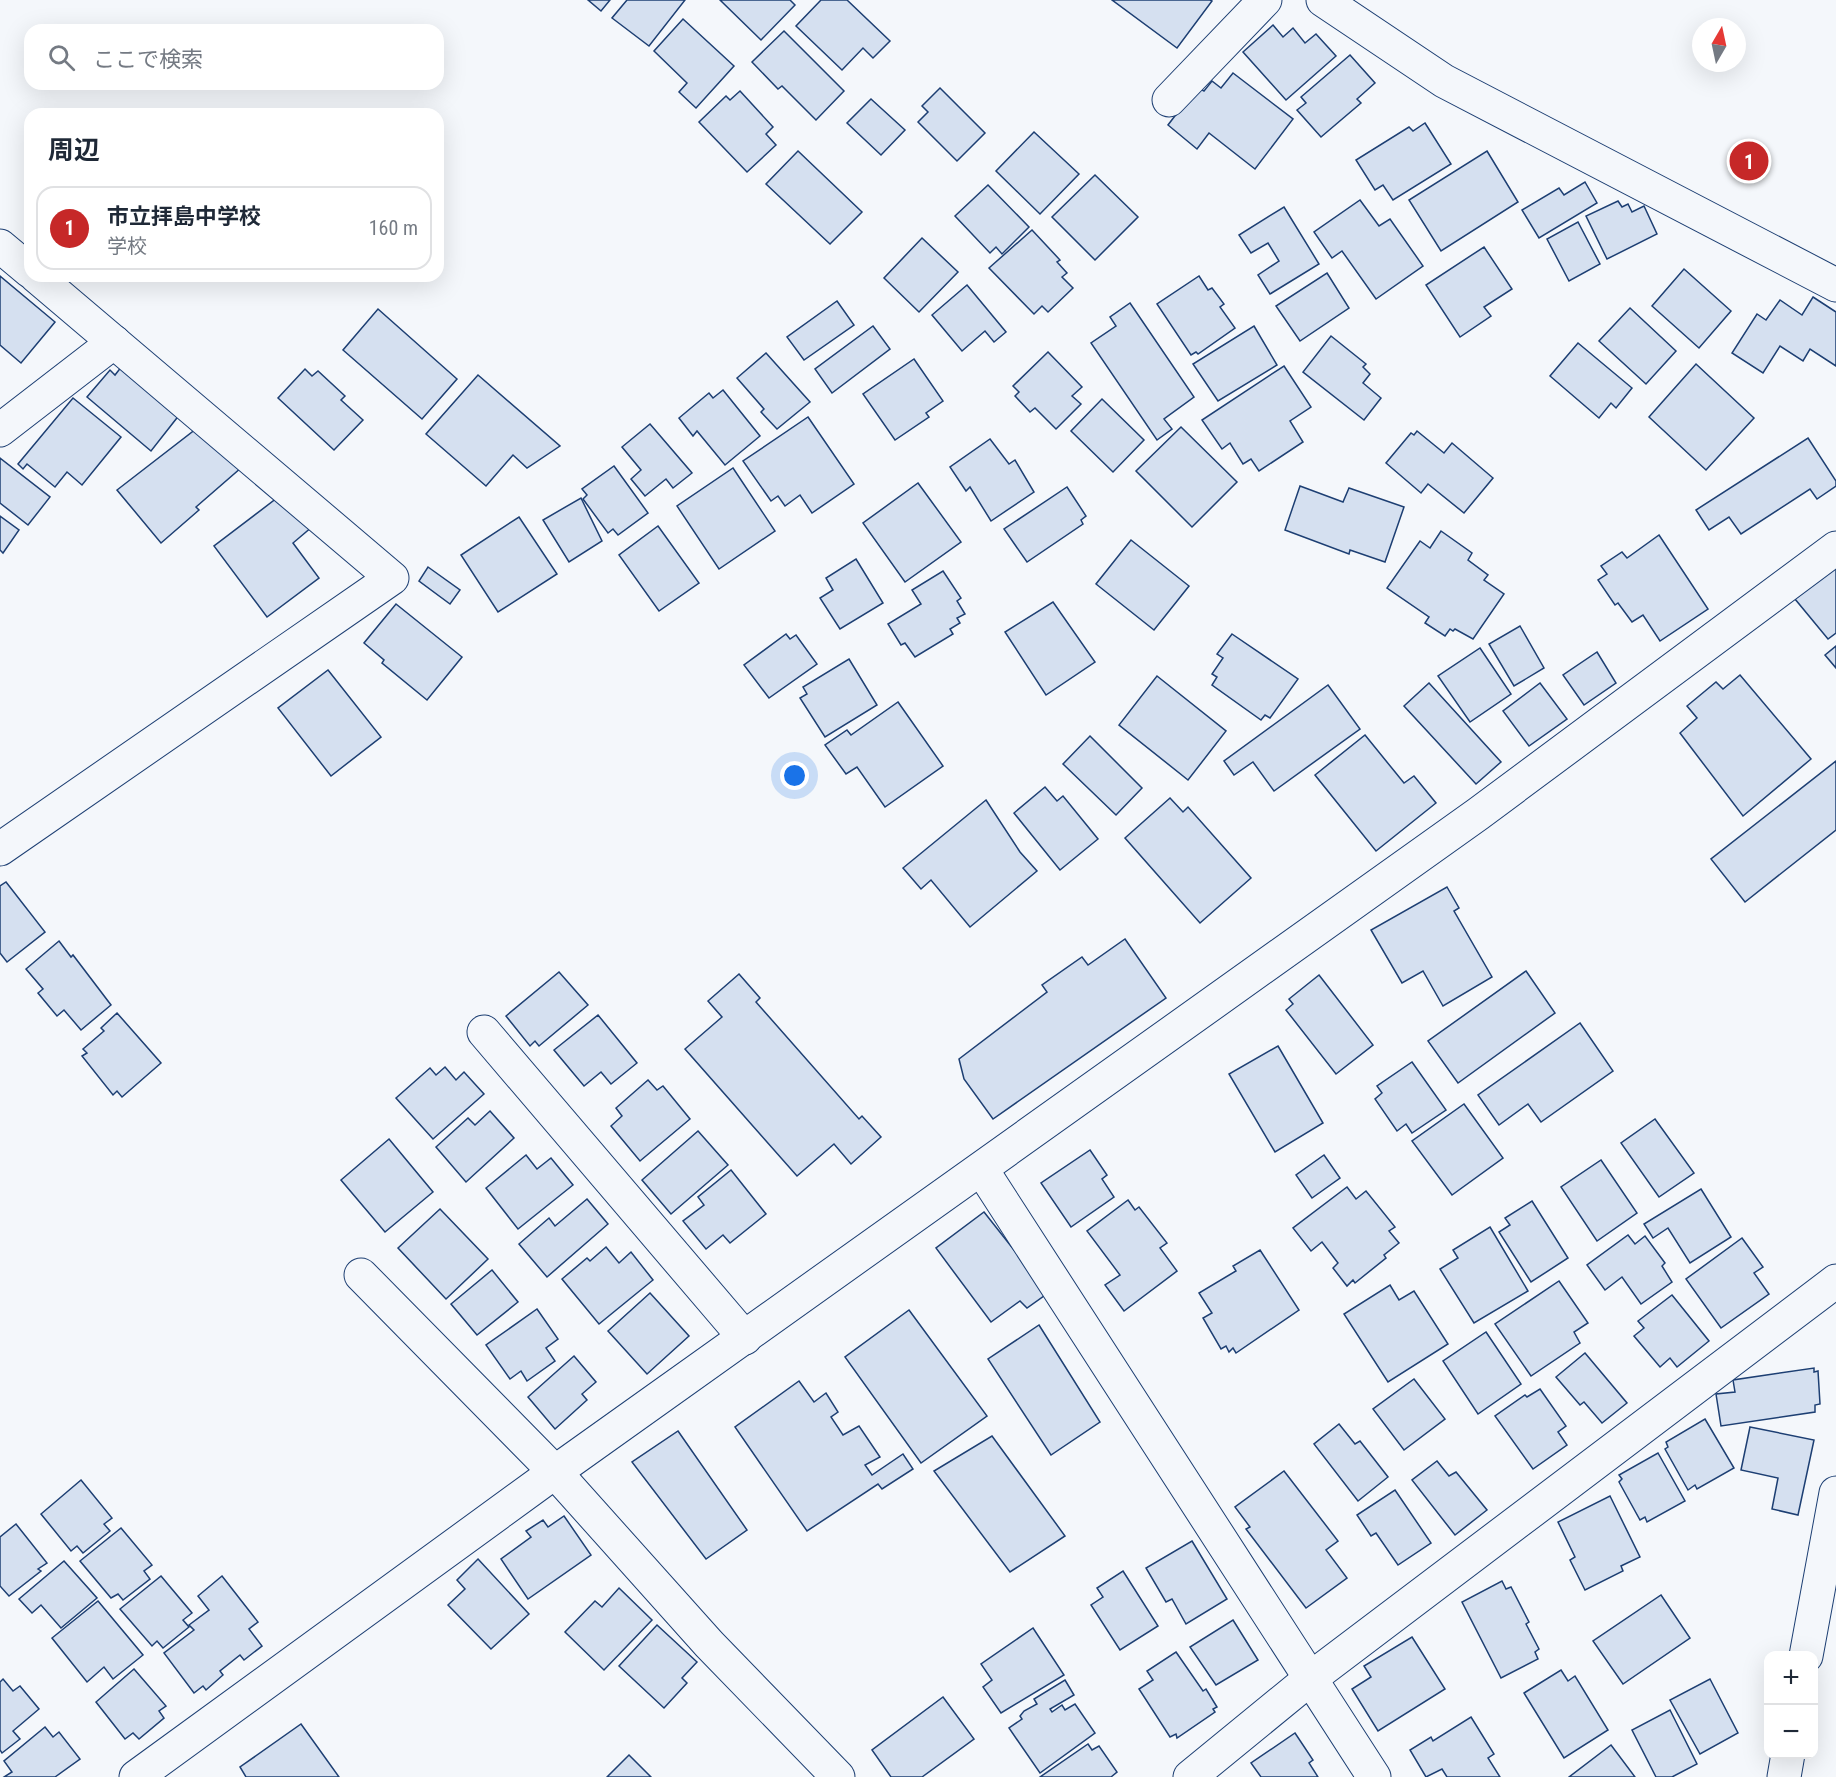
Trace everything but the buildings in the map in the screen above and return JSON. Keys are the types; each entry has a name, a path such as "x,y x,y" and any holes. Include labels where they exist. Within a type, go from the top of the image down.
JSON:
{"street":[{"path":"1169,100 1265,0"},
{"path":"1323,0 1443,81 1836,285"},
{"path":"0,246 24,266"},
{"path":"0,849 392,578 43,282"},
{"path":"0,430 114,342"},
{"path":"136,1777 555,1472 982,1170 1478,814 1836,548"},
{"path":"484,1032 745,1338"},
{"path":"982,1170 1374,1777"},
{"path":"361,1275 555,1472 709,1644 838,1777"},
{"path":"1190,1777 1311,1678 1836,1281"},
{"path":"1807,1651 1836,1493"},
{"path":"1784,1777 1787,1759"}],"place":[{"name":"市立拝島中学校","path":"1749,161"}]}
